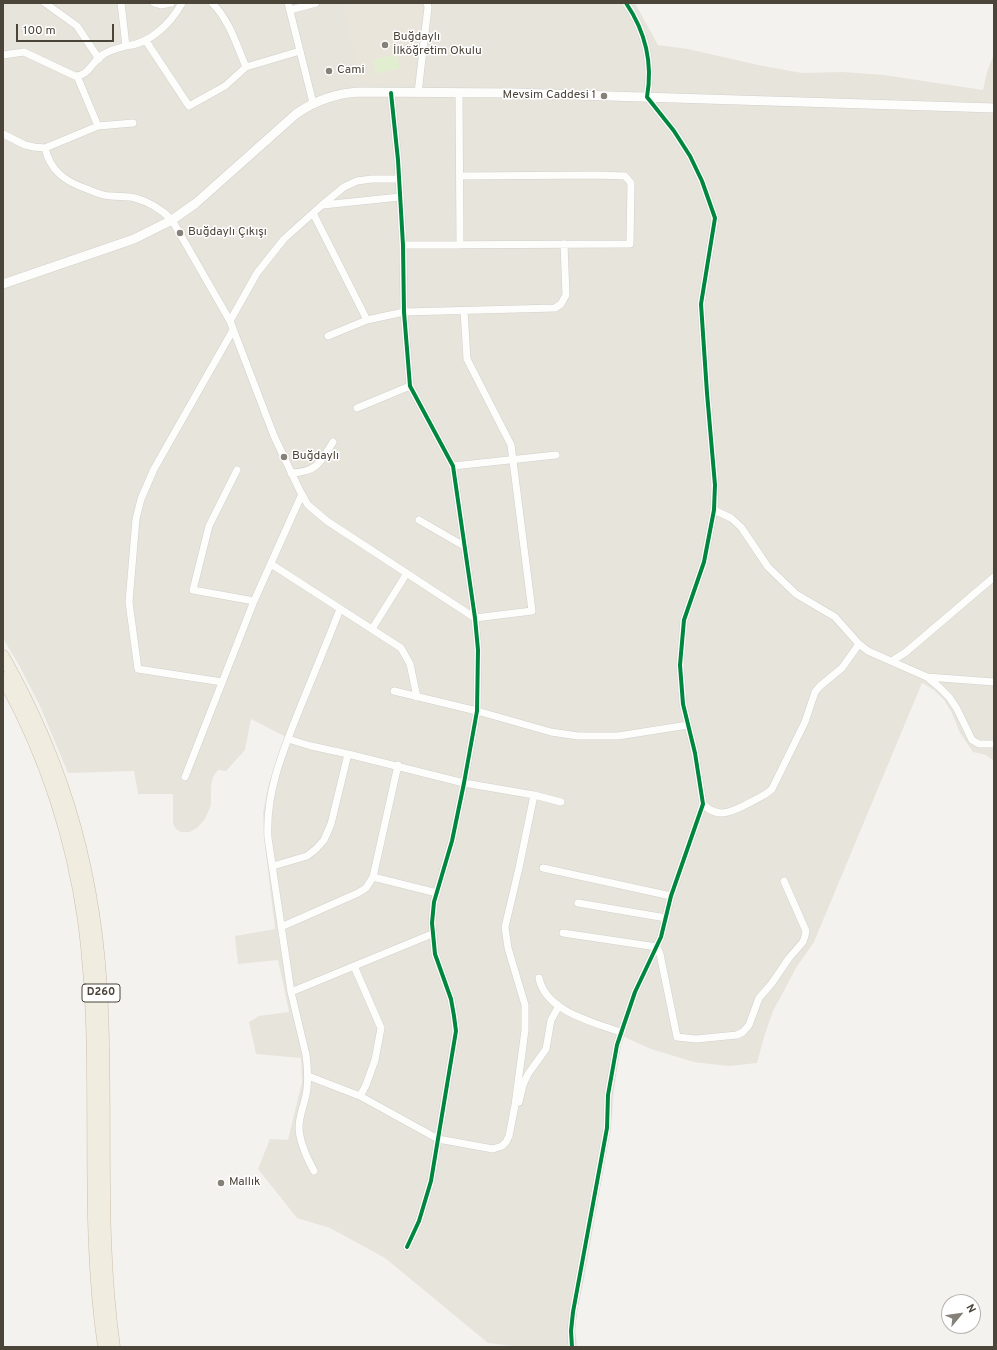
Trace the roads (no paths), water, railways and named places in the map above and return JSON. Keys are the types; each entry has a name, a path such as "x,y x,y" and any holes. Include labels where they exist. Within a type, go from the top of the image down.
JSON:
{"highway":[{"name":"D260","path":"3,656 33,712 58,772 77,830 92,903 102,1009 105,1256 114,1347"},
{"name":"D260","path":"3,678 34,740 54,794 73,859 84,922 92,1039 94,1250 104,1347"}],"street":[{"path":"44,3 77,26 99,58"},
{"path":"121,3 126,46"},
{"path":"154,3 161,5 171,3"},
{"path":"3,55 24,52 77,76 82,75 87,72 103,54 146,41 169,21 182,3"},
{"path":"212,3 227,22 246,67"},
{"path":"313,103 289,6 316,3"},
{"path":"418,93 428,7 427,3"},
{"path":"572,1347 571,1331 573,1312 607,1128 610,1078 620,1032 635,992 661,937 671,896 703,804 696,759 684,704 681,680 682,635 684,620 704,562 714,510 715,485 701,304 715,218 702,181 690,156 666,119 647,97 649,78 647,50 642,32 626,3"},
{"path":"146,41 189,106 225,86 246,67 300,51"},
{"path":"77,76 98,126"},
{"path":"391,93 399,179 403,245 404,312 410,386 453,466 475,618 478,664 477,711 464,783 452,841 437,892 433,913 432,934 437,963 451,998 456,1031 428,1193 419,1220 407,1247"},
{"path":"459,93 460,245"},
{"path":"3,284 134,239 172,220 196,203 296,114 313,103 341,94 459,93 647,97 994,108"},
{"path":"3,134 34,147 45,148 98,126 132,122"},
{"path":"45,148 48,159 54,169 68,181 82,188 100,194 127,197 143,201 159,209 172,220 230,321 271,429 308,505 320,516 475,618 532,611 511,445 467,359 464,311"},
{"path":"403,245 630,244 631,183 625,176 460,176"},
{"path":"230,321 257,273 284,239 322,205 344,187 357,181 372,179 399,179"},
{"path":"322,205 400,197"},
{"path":"313,213 367,320"},
{"path":"328,336 367,320 404,312 551,309 558,306 566,295 564,244"},
{"path":"222,682 138,669 129,602 136,519 144,488 233,330"},
{"path":"357,408 410,386"},
{"path":"291,472 306,471 318,466 333,442"},
{"path":"453,466 556,455"},
{"path":"237,470 210,526 193,590 254,601"},
{"path":"186,777 254,601 302,494"},
{"path":"714,510 731,518 741,527 768,567 792,591 802,599 823,609 835,617 859,644 868,651 927,677 949,697 972,740 979,744 993,747"},
{"path":"419,520 464,546"},
{"path":"271,564 401,648 410,664 417,697"},
{"path":"372,629 406,573"},
{"path":"892,661 906,652 994,577"},
{"path":"314,1171 303,1147 299,1127 300,1117 306,1097 308,1076 306,1055 290,992 268,838 268,810 272,791 288,739 340,609"},
{"path":"703,804 714,812 727,813 772,789 806,722 815,692 842,668 859,644"},
{"path":"927,677 994,682"},
{"path":"394,691 477,711 551,732 578,736 618,736 688,725"},
{"path":"288,739 311,746 464,783 534,795 561,802"},
{"path":"273,866 307,856 324,840 331,824 348,754"},
{"path":"281,927 358,894 366,888 373,877 398,766"},
{"path":"308,1076 360,1096 438,1139 493,1149 499,1148 504,1144 508,1139 515,1105 526,1030 526,1015 523,996 508,948 505,927 534,795"},
{"path":"543,868 671,896"},
{"path":"373,877 437,892"},
{"path":"656,946 660,954 677,1037 696,1039 740,1034 748,1028 759,998 772,983 806,936 806,931 784,881"},
{"path":"578,903 666,918"},
{"path":"563,933 656,946"},
{"path":"290,992 432,934"},
{"path":"354,966 381,1028 375,1060 366,1085 360,1096"},
{"path":"539,978 544,992 566,1011 620,1032"},
{"path":"515,1105 519,1103 523,1085 528,1074 546,1049 552,1020 559,1006"}],"place":[{"name":"Buğdaylı İlköğretim Okulu","path":"385,45"},
{"name":"Cami","path":"329,71"},
{"name":"Mevsim Caddesi 1","path":"604,96"},
{"name":"Buğdaylı Çıkışı","path":"180,233"},
{"name":"Buğdaylı","path":"284,457"},
{"name":"Mallık","path":"221,1183"}]}
